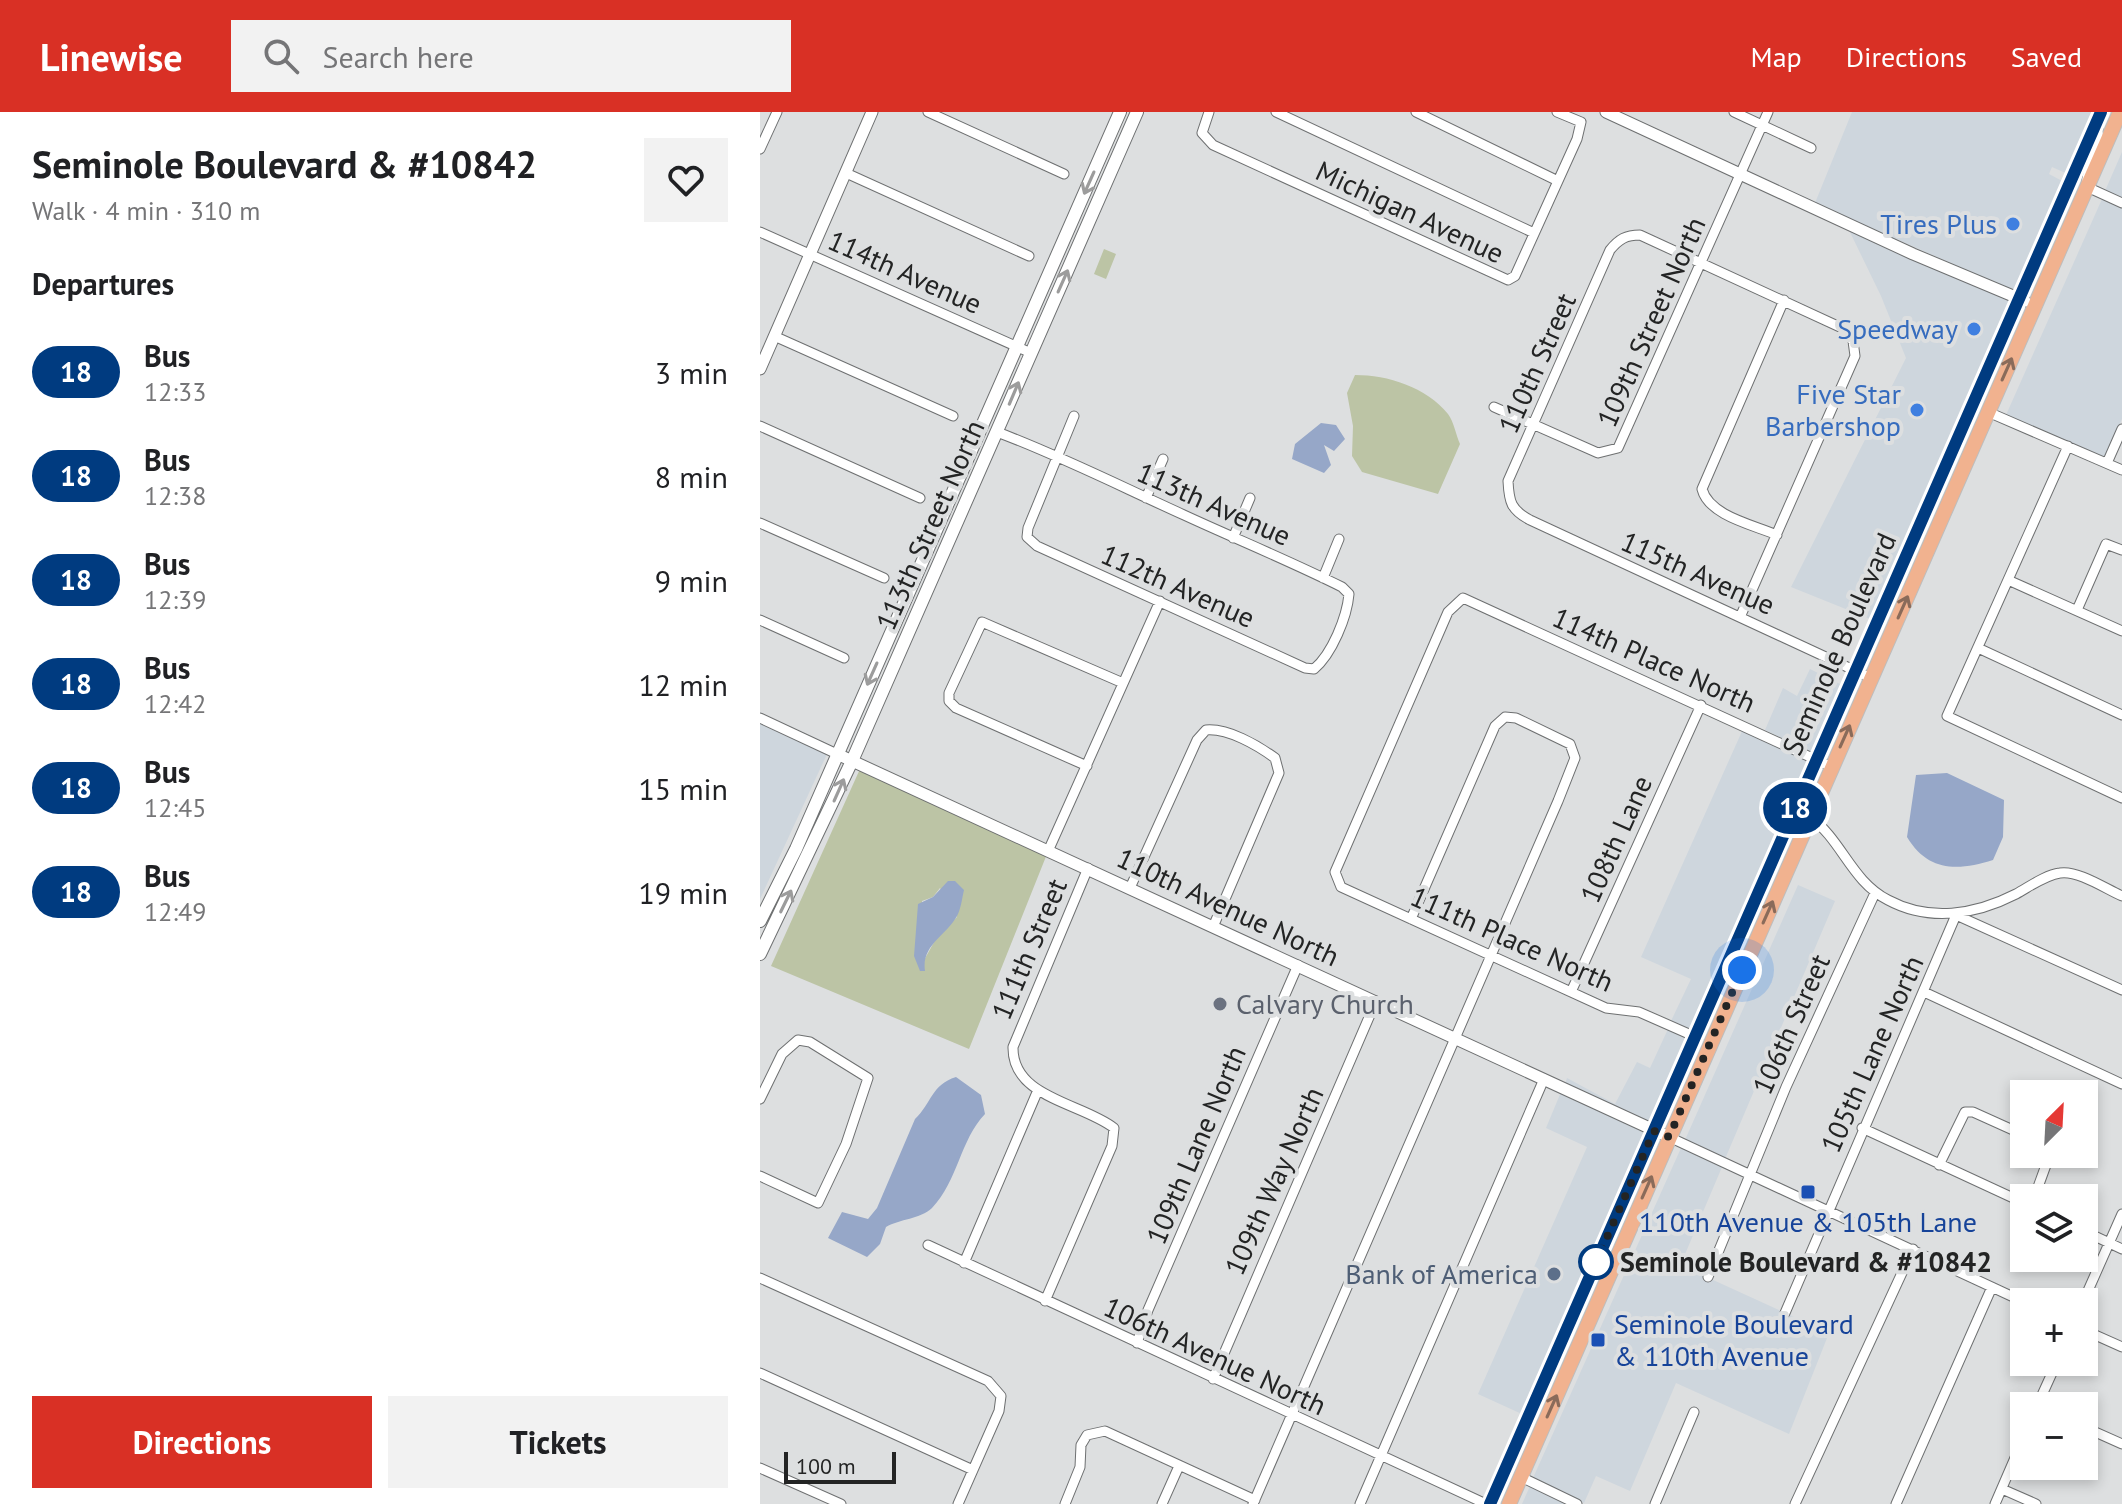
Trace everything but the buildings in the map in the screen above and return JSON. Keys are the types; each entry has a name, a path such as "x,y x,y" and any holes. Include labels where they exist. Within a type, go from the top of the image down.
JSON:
{"main road":[{"name":"113th Street North","path":"760,921 837,754 1120,112"},
{"name":"113th Street North","path":"760,954 852,761 1137,112"},
{"name":"Seminole Boulevard","path":"1509,1504 2120,112"},
{"name":"Seminole Boulevard","path":"1488,1504 2099,117"},
{"path":"1915,534 1931,542"}],"street":[{"path":"760,149 777,112"},
{"path":"760,369 872,112"},
{"path":"928,112 1064,174"},
{"name":"Michigan Avenue","path":"1209,112 1202,133 1213,145 1502,280 1515,276 1581,122 1557,112"},
{"path":"1276,112 1534,233"},
{"path":"1416,112 1558,181"},
{"path":"1606,112 2035,305"},
{"path":"1734,112 1811,148"},
{"name":"109th Street North","path":"1533,425 1598,453 1618,448 1768,112"},
{"path":"2099,117 2101,136 2085,170 2087,187 2122,203"},
{"path":"846,173 1029,256"},
{"name":"114th Avenue","path":"760,232 1031,353"},
{"name":"110th Street","path":"1511,504 1508,481 1616,241 1640,235 1701,262"},
{"path":"1701,262 1842,328 1853,341 1855,356 1741,615"},
{"path":"1777,535 1720,511 1709,503 1702,489 1784,300"},
{"path":"774,336 953,416"},
{"path":"1494,407 1533,425"},
{"path":"1988,412 2122,470"},
{"path":"1059,459 1074,416"},
{"path":"760,426 920,498"},
{"path":"2107,463 2122,429"},
{"name":"113th Avenue","path":"997,432 1323,578 1349,594 1348,605 1324,661 1314,669"},
{"path":"2068,446 1947,716 2122,798"},
{"name":"112th Avenue","path":"1059,459 1027,537 1037,546 1314,669"},
{"path":"1146,498 1163,459"},
{"path":"1233,538 1250,498"},
{"name":"115th Avenue","path":"1511,504 1515,512 1530,520 1741,615 1871,678"},
{"path":"760,523 884,578"},
{"path":"1323,578 1339,539"},
{"path":"2077,610 2106,544 2122,550"},
{"path":"2008,580 2122,631"},
{"name":"114th Place North","path":"1341,887 1335,872 1343,851 1448,612 1458,599 1463,598 1832,767"},
{"path":"1049,849 1160,601"},
{"path":"760,620 844,658"},
{"path":"1087,766 956,708 949,701 949,693 982,622 1123,683"},
{"path":"1978,648 2122,715"},
{"name":"108th Lane","path":"1571,992 1701,705"},
{"path":"1065,1504 1080,1467 1081,1445 1087,1435 1105,1431 1254,1502 1457,1038 1575,758 1570,744 1516,718 1505,717 1495,726 1411,919"},
{"name":"110th Avenue North","path":"760,718 2010,1295"},
{"path":"1130,888 1197,740 1206,730 1216,729 1261,748 1275,758 1279,773 1213,927"},
{"path":"1810,817 1827,829 1851,868 1875,893 1905,908 1956,915 2122,990"},
{"name":"111th Street","path":"1038,1090 1016,1066 1014,1038 1088,868"},
{"path":"1956,915 2013,895 2060,873 2079,877 2122,896"},
{"name":"111th Place North","path":"1341,887 1606,1008 1639,1012 1710,1043"},
{"name":"106th Street","path":"1708,1277 1875,893"},
{"name":"105th Lane North","path":"1785,1313 1956,915"},
{"name":"109th Lane North","path":"1137,1343 1148,1310 1298,965"},
{"path":"1924,992 2122,1084"},
{"name":"109th Way North","path":"1213,1379 1376,1001"},
{"path":"760,1099 782,1054 798,1040 810,1042 868,1078 846,1144 818,1203 760,1176"},
{"path":"1360,1504 1544,1079"},
{"path":"964,1263 1038,1090 1114,1128 1112,1146 1045,1301"},
{"path":"1939,1165 1965,1112 1973,1112 2010,1129"},
{"path":"1862,1128 2010,1197"},
{"path":"2089,1288 2122,1214"},
{"path":"2098,1237 2122,1249"},
{"name":"106th Avenue North","path":"928,1245 1293,1417 1488,1504"},
{"path":"1810,1504 1797,1501 1913,1249"},
{"path":"760,1278 988,1381 1001,1396 999,1411 958,1504"},
{"path":"1896,1504 1992,1287"},
{"path":"2098,1336 2122,1347"},
{"path":"760,1373 973,1470"},
{"path":"1655,1504 1694,1412"},
{"path":"2098,1433 2122,1444"},
{"path":"1162,1504 1179,1466"},
{"path":"760,1468 841,1504"},
{"path":"1995,1504 2010,1470"},
{"path":"1521,1477 1577,1504"},
{"path":"2002,1489 2036,1504"}],"shaded area":[{"path":"1852,112 2097,112 2070,175 2052,167 2049,174 2066,183 2018,293 1815,203"},
{"path":"2122,152 2122,198 2105,191"},
{"path":"2102,199 2122,208 2122,419 2105,457 2006,415"},
{"path":"1848,228 2015,301 1873,620 1791,587 1906,358 1881,296"},
{"path":"1810,669 1844,686 1815,754 1765,730 1783,688 1797,696"},
{"path":"760,723 827,754 760,899"},
{"path":"1743,729 1812,762 1693,1031 1671,1021 1691,979 1641,957"},
{"path":"1798,885 1835,901 1725,1159 1685,1140"},
{"path":"1668,1029 1690,1039 1652,1125 1565,1084 1567,1078 1615,1104 1637,1062 1650,1068"},
{"path":"1561,1092 1649,1133 1524,1415 1478,1394 1587,1147 1546,1128"},
{"path":"1681,1148 1722,1167 1680,1266 1704,1276 1703,1280 1710,1283 1711,1279 1781,1311 1780,1316 1786,1318 1788,1314 1829,1333 1789,1434 1676,1383 1630,1491 1596,1476 1584,1503 1533,1478"},
{"path":"1530,1486 1567,1504 1522,1504"}],"green space":[{"path":"1104,249 1116,254 1106,279 1094,274"},
{"path":"1355,375 1406,384 1429,397 1448,414 1460,444 1438,494 1362,472 1352,456 1353,426 1347,393"},
{"path":"860,769 1047,854 969,1049 771,966","holes":["940,888 957,917 938,935 923,962 922,901 933,897"]}],"water":[{"path":"1321,423 1336,425 1345,439 1334,451 1324,445 1331,465 1324,473 1292,459 1295,444"},
{"path":"1947,773 2004,800 2003,837 1993,860 1968,866 1945,866 1924,857 1907,837 1916,775"},
{"path":"948,881 955,881 964,890 960,910 930,947 925,971 920,971 914,956 918,904 933,897"},
{"path":"956,1077 981,1095 985,1114 970,1136 941,1197 927,1212 886,1227 880,1244 867,1257 828,1238 842,1212 868,1219 877,1208 915,1119 941,1085"}],"bus line":[{"name":"18","path":"1490,1504 2101,112"}],"place":[{"name":"Tires Plus","path":"2013,224"},
{"name":"Speedway","path":"1974,329"},
{"name":"Five Star Barbershop","path":"1917,410"},
{"name":"Calvary Church","path":"1220,1004"},
{"name":"110th Avenue & 105th Lane","path":"1808,1192"},
{"name":"Seminole Boulevard & #10842","path":"1596,1262"},
{"name":"Bank of America","path":"1554,1274"},
{"name":"Seminole Boulevard & 110th Avenue","path":"1598,1340"}],"route":[{"path":"1596,1262 1654,1131 1669,1137 1742,970"}]}
